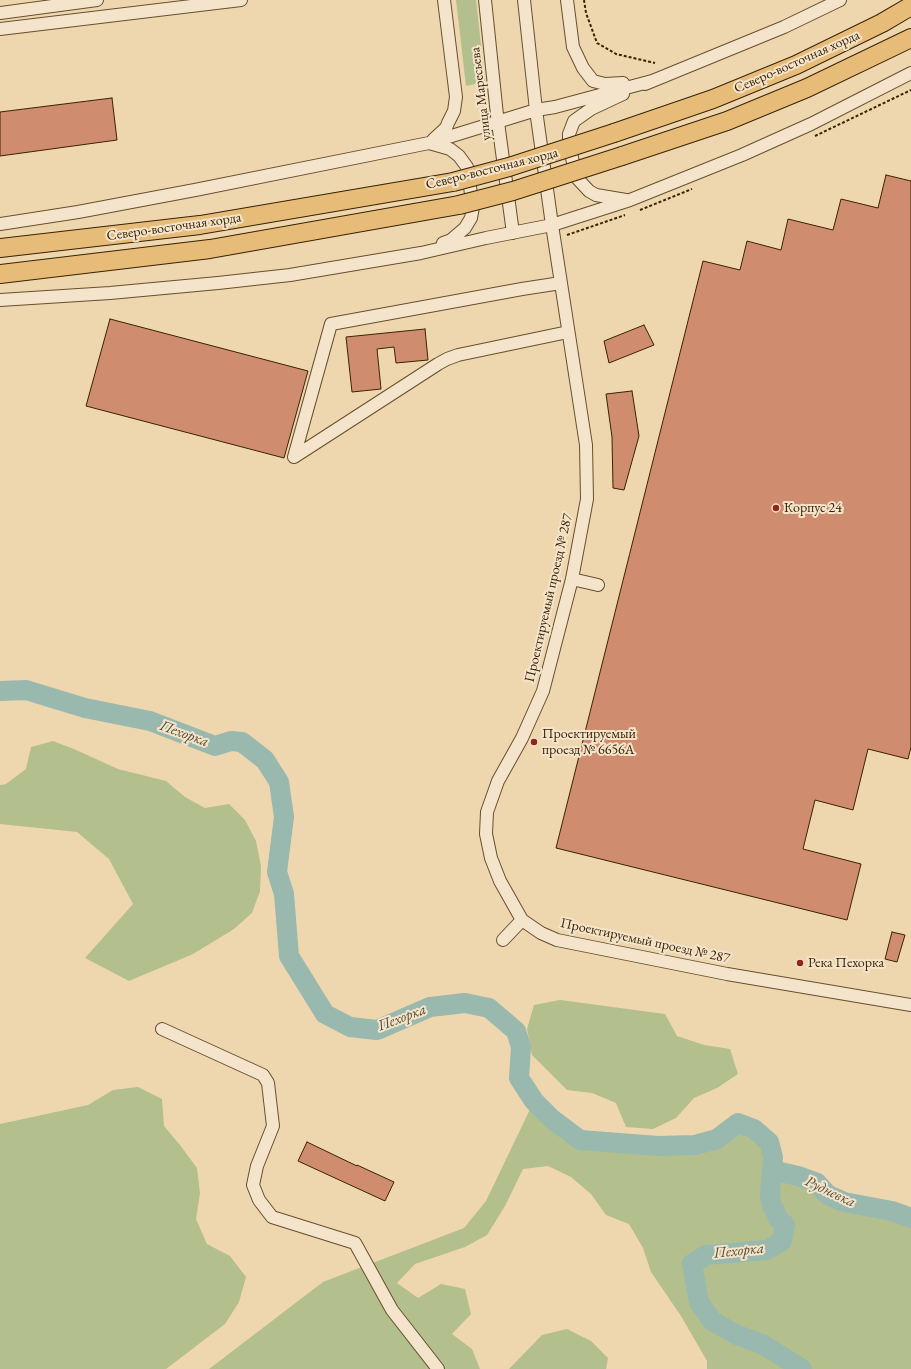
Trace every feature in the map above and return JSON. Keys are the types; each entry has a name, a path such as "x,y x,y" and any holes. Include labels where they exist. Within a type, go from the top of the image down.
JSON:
{"highway":[{"name":"Северо-восточная хорда","path":"0,248 200,225 453,182 509,167 713,99 796,65 882,23 911,6"},
{"name":"Северо-восточная хорда","path":"0,274 210,249 459,205 513,191 727,120 806,88 911,38"}],"street":[{"path":"0,13 42,4 97,0"},
{"path":"0,29 241,0"},
{"path":"429,143 446,128 454,111 456,97 444,0"},
{"name":"улица Маресьева","path":"485,0 498,122 514,233"},
{"path":"524,0 536,110 552,225"},
{"path":"567,0 573,47 582,68 593,81 605,84 652,80"},
{"path":"630,200 596,195 582,185 576,177 568,143 569,134 574,121 591,109 652,80 784,27 840,0"},
{"path":"0,300 110,293 233,282 290,275 421,252 552,225 630,200 756,149 811,124 911,73"},
{"path":"0,224 78,212 429,143 536,110 555,107 652,80"},
{"path":"421,252 451,240 466,228 471,218 473,207 466,167 463,161 450,149 429,143"},
{"name":"Проектируемый проезд № 287","path":"552,225 586,445 587,498 572,579 543,691 522,738 498,781 487,812 486,834 491,858 500,881 522,920 541,933 558,940 728,974 911,1005"},
{"path":"561,283 331,324 294,457 447,359 568,332"},
{"path":"572,579 598,585"},
{"path":"503,940 522,920"},
{"path":"162,1029 263,1074 268,1083 273,1126 257,1166 254,1184 259,1200 272,1217 355,1243 392,1310 438,1369"}],"path":[{"path":"584,0 586,14 597,43 616,54 655,63"}],"green space":[{"path":"456,0 476,0 485,82 466,86"},
{"path":"53,741 118,769 166,781 185,797 205,808 229,804 245,820 256,841 261,866 260,891 252,913 234,929 193,954 129,981 85,958 133,904 109,859 77,832 0,824 0,785 6,784 26,769 31,747"},
{"path":"560,1000 665,1014 677,1036 704,1045 730,1049 738,1074 717,1088 694,1098 676,1118 653,1129 626,1127 616,1103 592,1093 567,1090 532,1055 527,1029 534,1005"},
{"path":"138,1087 162,1099 164,1126 197,1168 200,1193 196,1219 207,1244 230,1256 246,1277 239,1302 225,1324 166,1369 0,1369 0,1124 88,1105 113,1090"},
{"path":"534,1101 552,1119 581,1140 658,1146 695,1145 717,1139 738,1123 754,1129 769,1142 773,1157 772,1170 798,1176 817,1183 828,1195 844,1202 892,1211 911,1218 911,1369 707,1369 707,1361 681,1316 651,1272 643,1248 629,1224 606,1215 591,1194 571,1177 548,1166 523,1169 505,1206 487,1235 465,1247 415,1264 397,1283 418,1298 441,1284 465,1289 471,1314 452,1334 472,1349 480,1369 209,1369 323,1282 464,1228 486,1201"},
{"path":"567,1329 591,1341 608,1358 606,1369 509,1369 542,1335"}],"building":[{"path":"112,98 117,140 0,156 0,112"},
{"name":"Корпус 24","path":"886,175 911,181 911,747 908,759 868,749 853,810 815,800 803,849 861,864 847,920 556,848 703,261 740,270 747,241 781,250 788,219 833,230 841,199 878,208"},
{"path":"110,319 308,371 284,458 86,406"},
{"path":"644,325 654,345 609,363 604,341"},
{"path":"425,329 428,360 396,363 394,347 377,349 381,389 352,392 346,337"},
{"path":"632,391 639,436 624,490 613,488 612,437 606,394"},
{"path":"892,932 905,935 897,962 885,959"},
{"path":"307,1142 394,1182 385,1201 298,1161"}],"waterway":[{"name":"Пехорка","path":"0,691 26,690 85,708 150,721 215,746 231,741 242,742 265,760 279,782 284,817 277,872 284,894 289,956 325,1014 350,1027 377,1030 430,1007 465,1003 489,1008 516,1031 521,1047 519,1078 534,1101 552,1119 580,1140 658,1146 695,1145 717,1139 738,1123 754,1129 769,1142 773,1157 770,1194 771,1203 779,1220 785,1225 782,1241 767,1250 706,1255 692,1264 699,1302 712,1321 737,1335 762,1344 802,1369"},
{"name":"Рудневка","path":"772,1170 798,1176 817,1183 828,1195 844,1202 892,1211 911,1218"}],"place":[{"name":"Корпус 24","path":"776,508"},
{"name":"Проектируемый проезд № 6656А","path":"534,742"},
{"name":"Река Пехорка","path":"800,963"}]}
